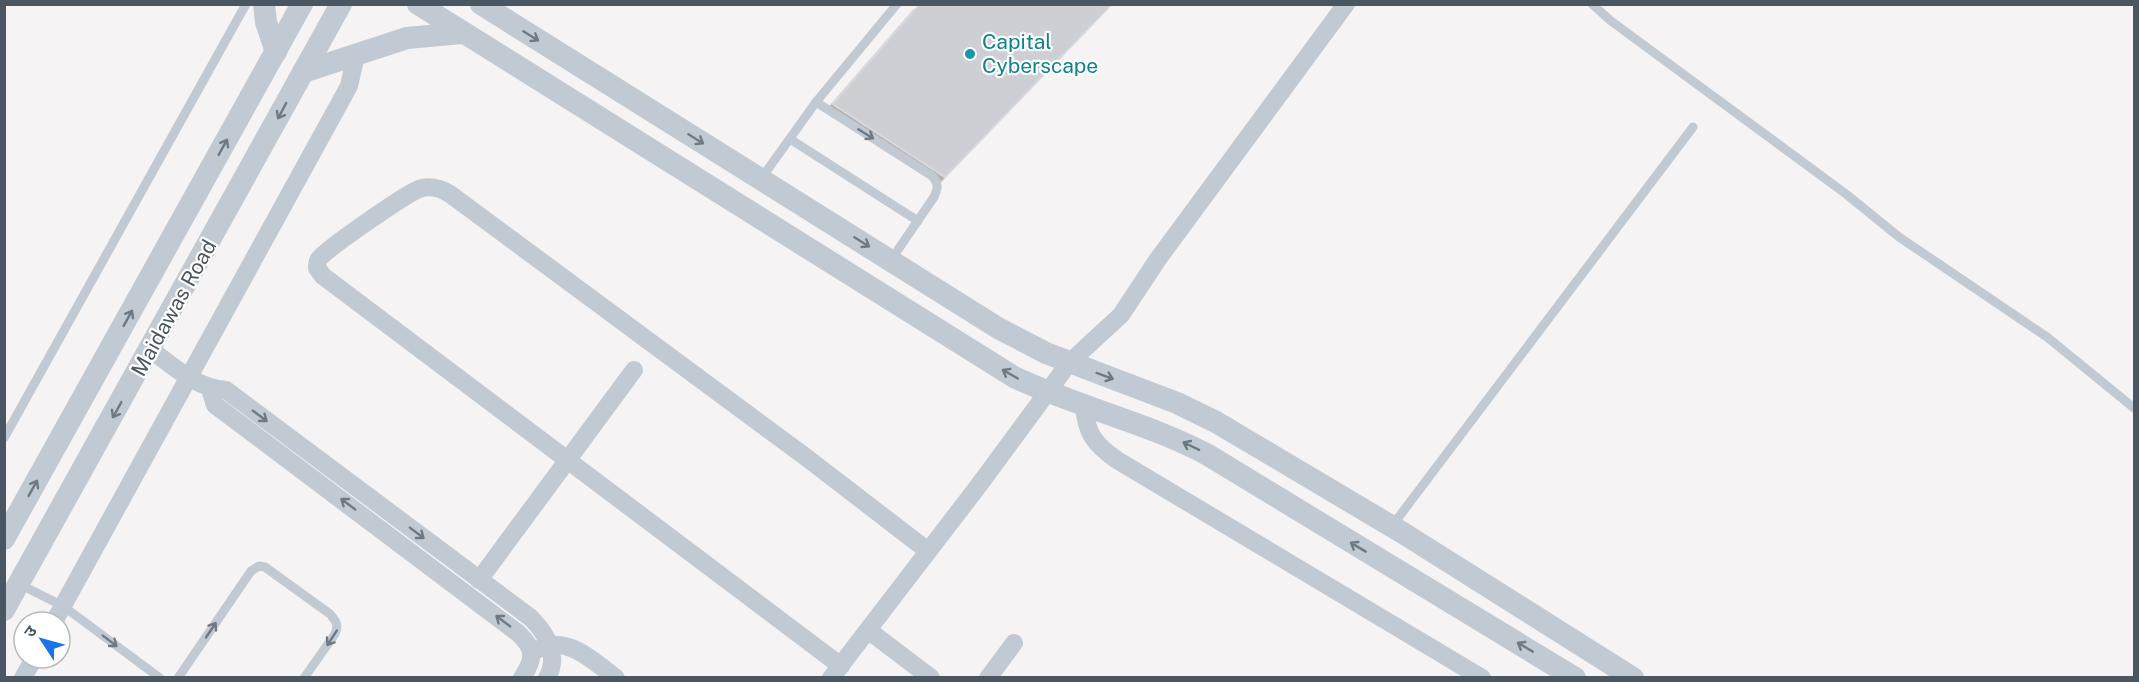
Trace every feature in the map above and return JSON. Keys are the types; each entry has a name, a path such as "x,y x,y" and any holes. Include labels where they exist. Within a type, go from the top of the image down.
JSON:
{"street":[{"path":"264,4 276,52"},
{"name":"Maidawas Road","path":"4,539 302,4"},
{"name":"Maidawas Road","path":"4,610 341,4"},
{"path":"418,4 1014,377 1047,392 1155,430 1208,455 1575,678"},
{"path":"482,4 998,328 1069,363 1195,411 1392,526 1633,678"},
{"path":"928,551 685,367 450,194 440,189 426,187 409,194 344,238 319,259 317,268 323,276 567,459 836,672 979,485 1069,363 1121,315 1166,248 1346,4"},
{"path":"303,72 407,38 462,33"},
{"path":"61,610 349,86 356,55"},
{"path":"150,350 188,378 210,389 226,390 531,618 546,635 550,644 552,664 547,678"},
{"path":"479,580 634,370"},
{"path":"210,389 215,405 525,639 532,653 532,660 522,678"},
{"path":"1084,405 1088,430 1095,441 1117,460 1482,678"},
{"path":"868,630 931,678"},
{"path":"532,653 550,644 574,648 616,678"},
{"path":"988,678 1014,644"}],"lane":[{"path":"4,438 246,4"},
{"path":"761,179 816,102 897,4"},
{"path":"1592,4 1611,21 1846,194 1899,237 2047,337 2134,408"},
{"path":"816,102 932,176 937,182 938,188 934,197 891,261"},
{"path":"1392,526 1693,127"},
{"path":"790,139 918,221"},
{"path":"178,678 251,571 259,566 265,567 330,614 336,622 335,634 303,678"},
{"path":"19,584 63,606 160,678"}],"building":[{"name":"Capital Cyberscape","path":"920,4 1112,4 945,177 833,104"}],"place":[{"name":"Capital Cyberscape","path":"970,54"}]}
